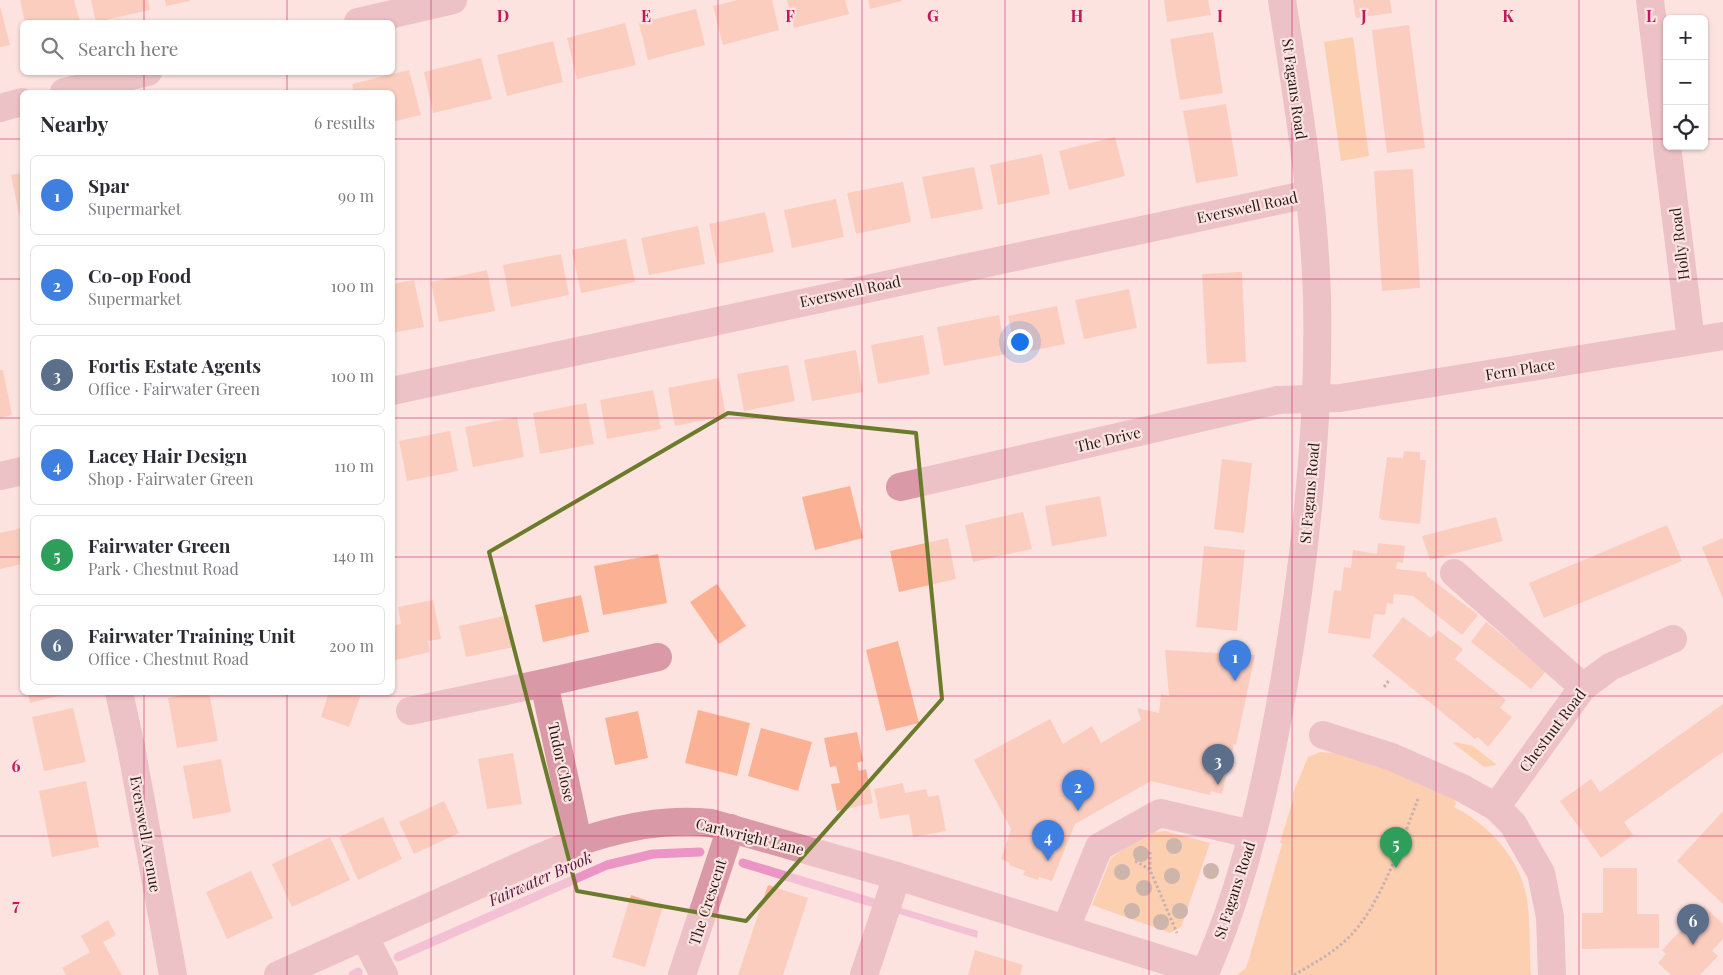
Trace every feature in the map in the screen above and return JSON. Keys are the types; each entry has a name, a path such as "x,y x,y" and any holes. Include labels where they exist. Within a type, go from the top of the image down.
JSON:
{"street":[{"path":"367,20 453,0"},
{"name":"St Fagans Road","path":"1204,974 1236,890 1275,732 1292,637 1305,544 1317,398 1316,294 1309,194 1302,126 1282,0"},
{"path":"1650,0 1663,108"},
{"path":"72,90 135,75"},
{"path":"0,108 20,103"},
{"name":"Holly Road","path":"1667,150 1691,342"},
{"name":"Everswell Road","path":"395,390 1309,194"},
{"name":"Fern Place","path":"1317,398 1340,398 1723,336"},
{"name":"The Drive","path":"900,487 1278,400 1317,398"},
{"path":"0,476 20,471"},
{"path":"1454,573 1583,687"},
{"name":"Chestnut Road","path":"1496,807 1583,687 1610,667 1673,639"},
{"path":"410,711 658,657"},
{"name":"Tudor Close","path":"544,683 578,841"},
{"name":"Everswell Avenue","path":"120,695 131,746 172,975"},
{"path":"1323,735 1392,757 1462,788 1496,807 1513,824 1541,873 1550,917 1552,975"},
{"path":"1066,928 1099,847 1160,812 1251,834"},
{"name":"Cartwright Lane","path":"278,975 578,841 658,822 689,821 731,828 897,876 1066,928 1204,974"},
{"name":"The Crescent","path":"682,975 731,828"},
{"path":"864,975 897,876"},
{"path":"364,936 384,975"}],"path":[{"path":"1384,687 1390,679"},
{"path":"1294,975 1330,954 1352,935 1367,913 1386,877 1418,797"},
{"path":"1150,851 1150,870 1180,940"}],"highlighted area":[{"path":"728,413 916,433 942,699 746,921 577,891 489,552"}],"shaded area":[{"path":"1353,37 1369,156 1341,161 1324,42"},
{"path":"1453,743 1473,746 1497,765 1484,767"},
{"path":"1320,752 1361,755 1454,797 1456,804 1454,807 1477,822 1498,841 1515,864 1525,890 1529,920 1531,975 1237,975 1246,968 1248,962 1282,844 1280,842 1293,800 1293,793 1308,757"},
{"path":"1165,831 1210,843 1181,927 1170,933 1092,905 1111,858 1147,833"},
{"path":"898,907 978,931 977,938 896,913"}],"building":[{"path":"20,0 74,0 79,20 25,20"},
{"path":"91,0 148,0 150,10 105,20 96,20"},
{"path":"165,0 190,0 190,1 166,6"},
{"path":"738,0 772,0 779,30 723,45 713,6"},
{"path":"787,0 845,0 849,14 794,28"},
{"path":"868,0 902,0 902,1 870,9"},
{"path":"1164,0 1208,0 1211,15 1167,22"},
{"path":"1353,0 1390,0 1392,13 1356,18"},
{"path":"0,6 10,45 0,47"},
{"path":"696,9 705,45 648,60 639,23"},
{"path":"625,23 636,65 577,79 567,38"},
{"path":"1409,25 1425,148 1387,153 1372,30"},
{"path":"1213,32 1223,93 1180,100 1170,39"},
{"path":"553,41 563,82 507,96 497,55"},
{"path":"481,58 492,99 433,113 424,72"},
{"path":"409,70 421,115 395,121 395,90 354,90 352,84 395,75"},
{"path":"1226,104 1238,176 1196,183 1183,111"},
{"path":"1115,137 1125,176 1069,190 1059,151"},
{"path":"1042,154 1050,194 998,205 990,165"},
{"path":"974,167 983,209 931,219 922,177"},
{"path":"1413,169 1420,288 1382,291 1374,171"},
{"path":"20,173 19,214 11,175"},
{"path":"903,182 911,222 856,234 847,193"},
{"path":"836,199 844,237 792,248 784,210"},
{"path":"765,212 774,252 717,264 709,224"},
{"path":"698,226 705,264 649,275 641,238"},
{"path":"626,239 635,282 581,293 572,250"},
{"path":"561,254 569,295 511,307 503,265"},
{"path":"487,270 495,311 439,322 431,282"},
{"path":"1242,272 1246,362 1207,364 1202,274"},
{"path":"414,280 424,327 395,332 395,283"},
{"path":"1129,289 1137,328 1084,339 1075,300"},
{"path":"1057,306 1065,344 1016,354 1008,316"},
{"path":"999,315 1006,354 944,366 937,327"},
{"path":"923,335 930,374 878,384 871,345"},
{"path":"856,350 863,392 812,401 804,360"},
{"path":"788,365 795,401 744,411 737,374"},
{"path":"0,370 3,370 12,415 0,418"},
{"path":"719,378 726,416 675,426 668,388"},
{"path":"653,390 661,429 607,439 600,400"},
{"path":"586,403 594,444 540,454 533,413"},
{"path":"517,417 524,457 473,467 465,427"},
{"path":"450,431 458,471 407,481 399,441"},
{"path":"1404,451 1420,452 1420,460 1426,460 1420,524 1382,520 1379,517 1387,457 1403,458"},
{"path":"1222,459 1252,463 1244,533 1214,529"},
{"path":"850,486 863,538 815,550 802,497"},
{"path":"1100,496 1107,536 1052,546 1045,506"},
{"path":"1023,512 1032,549 973,562 965,525"},
{"path":"1496,517 1503,541 1430,560 1422,536"},
{"path":"1667,525 1682,561 1544,618 1529,583"},
{"path":"20,528 20,564 0,569 0,533"},
{"path":"948,538 956,579 899,592 890,551"},
{"path":"1723,538 1723,599 1702,547"},
{"path":"1378,543 1405,546 1403,563 1397,562 1396,569 1426,572 1427,576 1478,615 1462,635 1413,596 1394,594 1393,604 1387,603 1385,615 1374,614 1370,639 1328,633 1334,590 1341,591 1344,567 1351,568 1353,550 1377,554"},
{"path":"1204,546 1245,550 1237,631 1196,627"},
{"path":"658,554 667,603 603,615 594,566"},
{"path":"717,584 746,626 719,644 690,602"},
{"path":"581,595 589,632 543,642 535,605"},
{"path":"433,600 441,639 428,641 430,652 395,660 395,625 401,624 398,607"},
{"path":"508,615 514,647 466,657 459,626"},
{"path":"1403,617 1431,638 1438,630 1463,649 1455,659 1506,700 1500,708 1512,717 1488,747 1478,737 1475,739 1372,656"},
{"path":"1486,622 1546,671 1531,689 1471,642"},
{"path":"898,641 919,723 886,731 866,650"},
{"path":"1165,650 1255,655 1236,745 1234,744 1222,794 1211,791 1210,795 1151,781 1075,824 1052,881 1039,877 1038,880 1023,875 1025,871 1009,865 1010,863 1001,859 1011,829 974,760 1050,719 1063,744 1092,726 1101,743 1141,720 1137,708 1159,713 1161,694 1169,696"},
{"path":"29,695 63,695 30,703"},
{"path":"182,695 210,695 218,741 177,748 168,698"},
{"path":"328,695 361,695 349,727 321,717"},
{"path":"1723,704 1723,752 1624,822 1633,835 1601,858 1560,801 1591,779 1600,792"},
{"path":"73,708 86,762 44,771 32,717"},
{"path":"698,710 750,723 737,776 685,763"},
{"path":"638,711 648,758 615,765 605,718"},
{"path":"761,728 812,742 798,791 748,776"},
{"path":"857,732 863,761 857,763 859,771 866,769 873,803 837,811 831,784 840,783 836,766 830,767 824,738"},
{"path":"513,753 522,804 487,809 478,759"},
{"path":"221,759 231,812 193,819 183,766"},
{"path":"86,781 99,847 52,857 39,791"},
{"path":"903,783 905,793 926,789 928,797 939,795 946,831 913,837 909,814 880,819 874,789"},
{"path":"444,801 459,833 414,854 399,822"},
{"path":"1723,811 1723,904 1677,861"},
{"path":"383,817 402,859 358,880 339,837"},
{"path":"330,837 350,880 292,907 272,864"},
{"path":"1603,868 1637,868 1637,914 1659,914 1659,948 1582,949 1582,913 1603,913"},
{"path":"251,871 273,918 227,939 206,892"},
{"path":"768,885 808,898 783,975 738,975"},
{"path":"631,895 663,906 645,967 612,957"},
{"path":"1704,906 1723,924 1723,939 1712,951 1718,956 1700,975 1671,975 1658,963 1666,954 1662,950"},
{"path":"108,920 116,935 103,942 122,975 66,975 62,968 90,952 81,936"},
{"path":"975,950 1023,965 1020,975 968,975"}],"waterway":[{"name":"Fairwater Brook","path":"398,957 607,865 653,854 700,852"},
{"name":"Fairwater Brook","path":"743,863 871,902"},
{"name":"Fairwater Brook","path":"353,975 358,972"}],"place":[{"name":"Spar","path":"1235,681"},
{"name":"Fortis Estate Agents","path":"1218,785"},
{"name":"Co-op Food","path":"1078,811"},
{"name":"Lacey Hair Design","path":"1048,861"},
{"name":"Fairwater Green","path":"1396,868"},
{"name":"Fairwater Training Unit","path":"1693,945"}]}
